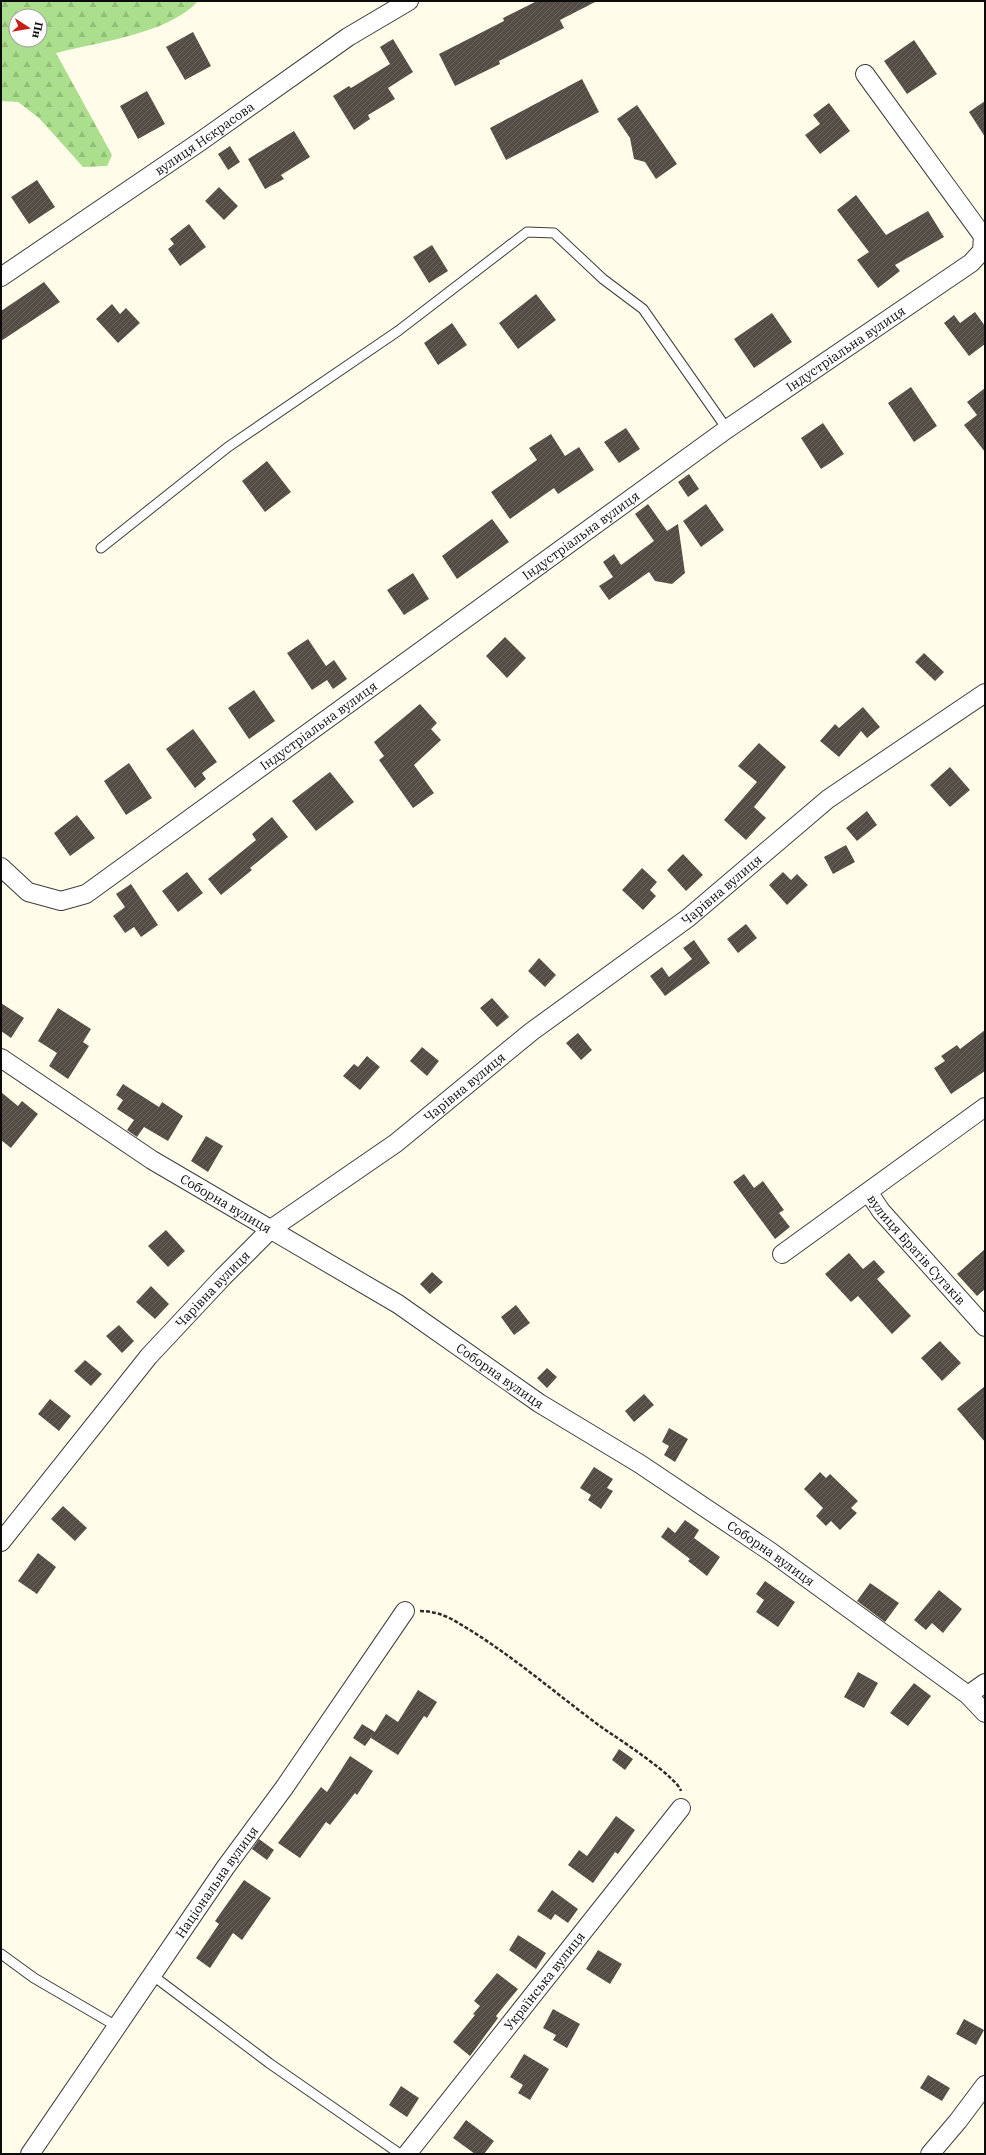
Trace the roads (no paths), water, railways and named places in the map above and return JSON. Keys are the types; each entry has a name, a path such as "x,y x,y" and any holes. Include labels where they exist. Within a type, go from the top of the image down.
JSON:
{"street":[{"name":"вулиця Нєкрасова","path":"1,277 201,141 348,37 409,1"},
{"name":"Індустріальна вулиця","path":"1,867 28,892 61,901 86,894 728,430 971,263 982,251 983,236 865,74"},
{"name":"Чарівна вулиця","path":"1,1542 149,1356 223,1277 271,1229 396,1143 531,1032 688,918 828,799 985,693"},
{"name":"Соборна вулиця","path":"1,1058 152,1160 398,1304 540,1403 640,1464 738,1530 968,1695 985,1713"},
{"name":"вулиця Братів Сугаків","path":"984,1324 881,1211 869,1193 889,1176 985,1107"},
{"path":"782,1254 869,1193"},
{"name":"Національна вулиця","path":"30,2154 118,2027 224,1868 284,1788 405,1611"},
{"path":"968,1695 985,1683"},
{"name":"Українська вулиця","path":"407,2154 681,1808"},
{"path":"930,2154 958,2121 985,2085"}],"lane":[{"path":"101,548 228,447 398,331 527,232 554,233 603,279 643,309 728,430"},
{"path":"1,1954 34,1978 118,2027"},
{"path":"152,1975 269,2063 400,2154"}]}
